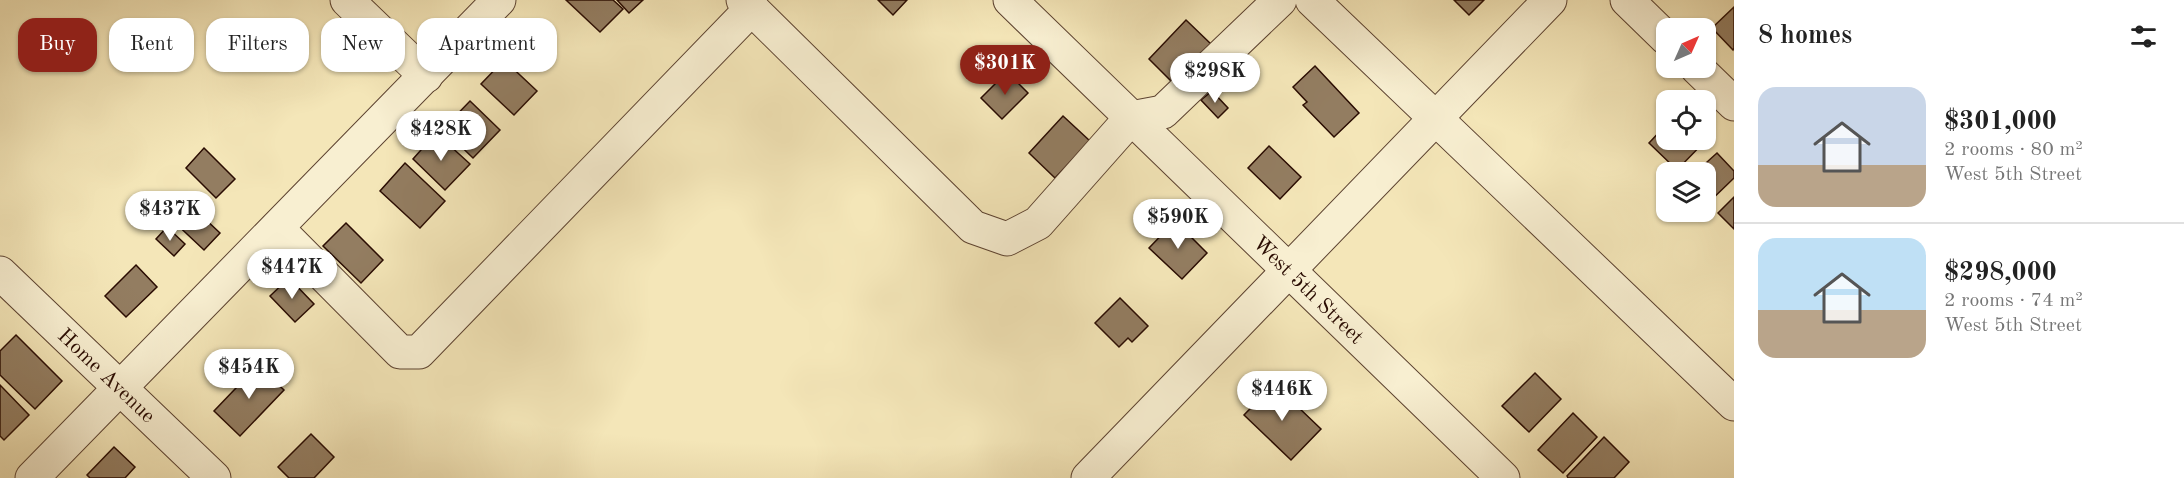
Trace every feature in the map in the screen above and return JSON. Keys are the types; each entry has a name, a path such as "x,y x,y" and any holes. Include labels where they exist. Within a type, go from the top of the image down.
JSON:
{"street":[{"path":"347,0 426,76"},
{"path":"32,478 500,0"},
{"name":"West 5th Street","path":"1010,0 1503,478"},
{"path":"277,228 400,352 418,352 747,4 974,227 1007,239 1038,223 1131,118 1163,112 1280,0"},
{"path":"1312,0 1734,404"},
{"path":"1088,478 1550,0"},
{"path":"1627,0 1656,28"},
{"path":"1707,78 1734,104"},
{"name":"Home Avenue","path":"0,273 214,478"}],"building":[{"path":"566,0 613,0 623,9 600,32"},
{"path":"617,0 643,0 629,13"},
{"path":"878,0 907,0 893,15"},
{"path":"1454,0 1484,0 1469,15"},
{"path":"1734,7 1733,50 1716,32 1716,24"},
{"path":"1186,20 1212,45 1174,84 1149,59"},
{"path":"1315,66 1359,113 1334,137 1303,105 1307,102 1293,87"},
{"path":"492,72 517,72 537,91 514,115 481,84"},
{"path":"1007,72 1028,93 1002,119 981,98"},
{"path":"1212,91 1228,108 1218,118 1201,100"},
{"path":"470,101 500,130 473,158 443,129"},
{"path":"1063,116 1090,141 1055,178 1029,153"},
{"path":"436,133 470,164 445,190 413,159"},
{"path":"1656,136 1656,150 1649,143"},
{"path":"1269,146 1301,177 1280,199 1248,168"},
{"path":"204,148 235,179 216,198 186,168"},
{"path":"1656,150 1696,150 1685,162 1669,162"},
{"path":"1717,153 1734,171 1734,178 1716,195 1716,162 1707,162"},
{"path":"405,163 445,201 420,228 380,191"},
{"path":"1734,197 1734,229 1718,213"},
{"path":"187,202 220,233 204,250 171,219"},
{"path":"1175,221 1207,253 1182,279 1149,248"},
{"path":"346,223 383,260 361,283 323,246"},
{"path":"167,227 185,244 174,256 156,239"},
{"path":"136,265 157,287 126,317 105,296"},
{"path":"289,278 314,304 295,322 270,296"},
{"path":"1120,298 1148,326 1132,342 1128,338 1119,347 1095,323"},
{"path":"16,335 62,381 35,409 0,375 0,351"},
{"path":"258,365 284,390 240,436 214,411"},
{"path":"1535,373 1561,399 1529,432 1502,406"},
{"path":"1274,384 1321,429 1291,460 1244,415"},
{"path":"0,385 29,415 4,440 0,436"},
{"path":"1573,413 1597,437 1563,473 1538,450"},
{"path":"311,434 334,457 314,478 289,478 278,467"},
{"path":"1604,437 1629,462 1614,478 1568,478 1567,476"},
{"path":"114,447 135,467 125,478 90,478 87,475"}]}
